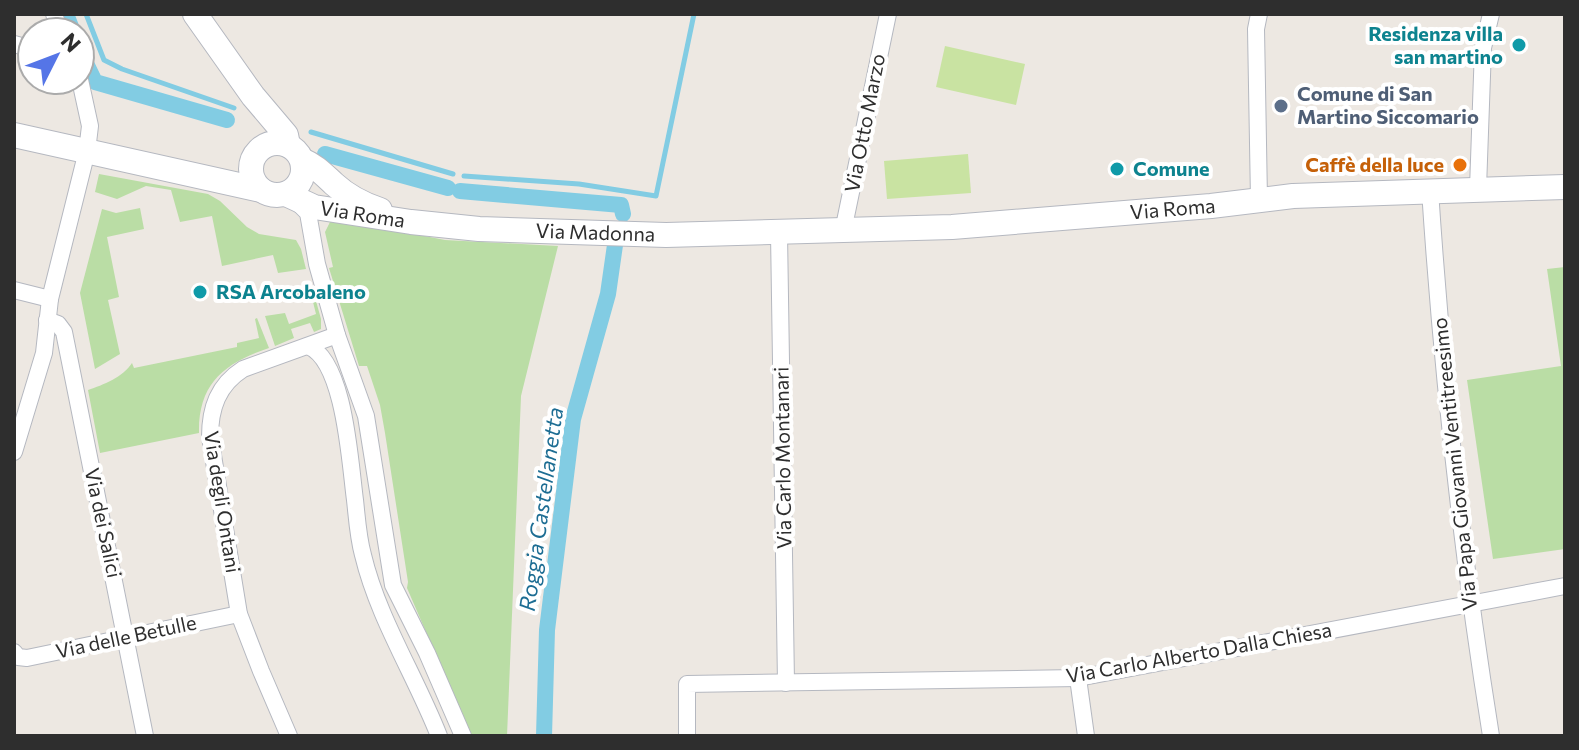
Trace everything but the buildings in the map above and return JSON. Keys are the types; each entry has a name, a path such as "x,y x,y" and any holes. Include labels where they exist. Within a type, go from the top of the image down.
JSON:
{"street":[{"path":"14,135 200,175 269,194 286,194 299,184 304,169 286,135 253,96 195,14"},
{"name":"Via Otto Marzo","path":"843,231 888,14"},
{"path":"1259,14 1256,29 1259,200"},
{"path":"1478,188 1483,48 1491,14"},
{"path":"14,452 44,353 50,299 87,151 90,126 83,96"},
{"path":"253,96 260,123 257,154 251,171 254,182 261,190"},
{"path":"200,175 231,174 257,154 279,143 295,153"},
{"name":"Via Roma","path":"295,153 359,203 411,222"},
{"name":"Via Roma","path":"779,233 966,226 1293,196 1565,187"},
{"name":"Via Papa Giovanni Ventitreesimo","path":"1430,190 1438,314 1469,603 1491,736"},
{"path":"286,194 308,213 337,335 366,416 393,585 463,736"},
{"name":"Via Roma","path":"286,194 314,207 411,222"},
{"path":"311,233 319,220 333,210"},
{"name":"Via Madonna","path":"411,222 479,229 666,235 779,233"},
{"name":"Via Carlo Montanari","path":"779,233 786,683"},
{"path":"14,290 50,299"},
{"name":"Via dei Salici","path":"47,320 58,324 64,332 145,736"},
{"name":"Via degli Ontani","path":"289,736 239,614 210,437 213,404 231,377 243,369 337,335"},
{"path":"308,346 320,353 334,379 347,435 362,553 374,592 438,734"},
{"path":"334,379 346,358"},
{"name":"Via Carlo Alberto Dalla Chiesa","path":"687,736 687,684 1078,678 1565,586"},
{"name":"Via delle Betulle","path":"14,652 18,657 27,658 239,614"},
{"path":"1078,678 1086,736"}],"green space":[{"path":"945,46 1025,64 1016,105 936,87"},
{"path":"968,154 971,193 887,199 884,161"},
{"path":"99,174 208,194 259,234 296,240 306,269 278,273 273,255 222,266 212,216 180,222 171,190 146,186 117,199 95,192"},
{"path":"140,208 144,229 107,237 119,297 108,300 120,354 95,369 80,293 102,209 116,213"},
{"path":"338,219 445,240 558,246 521,396 507,736 471,736 407,588 380,405 367,366 359,366 329,268 333,267 325,232 330,222"},
{"path":"1565,267 1565,549 1493,559 1467,380 1561,366 1547,269"},
{"path":"316,301 321,329 314,332 310,323 291,329 294,338 275,346 265,316 285,313 289,324 316,314 313,302"},
{"path":"257,318 269,348 239,361 217,377 203,401 199,433 100,453 88,390 118,376 132,363 134,368 237,347 237,343 259,338"}],"waterway":[{"path":"86,14 104,60 234,108"},
{"path":"464,176 579,184 656,196 694,14"},
{"name":"Roggia Castellanetta","path":"96,82 227,120"},
{"path":"311,132 453,174"},
{"name":"Roggia Castellanetta","path":"325,154 448,188"},
{"name":"Roggia Castellanetta","path":"460,191 621,205 623,214"},
{"name":"Roggia Castellanetta","path":"544,736 547,630 573,419 608,294 615,245"}],"place":[{"name":"Residenza villa san martino","path":"1519,45"},
{"name":"Comune di San Martino Siccomario","path":"1281,106"},
{"name":"Caffè della luce","path":"1460,165"},
{"name":"Comune","path":"1117,169"},
{"name":"RSA Arcobaleno","path":"200,292"}]}
